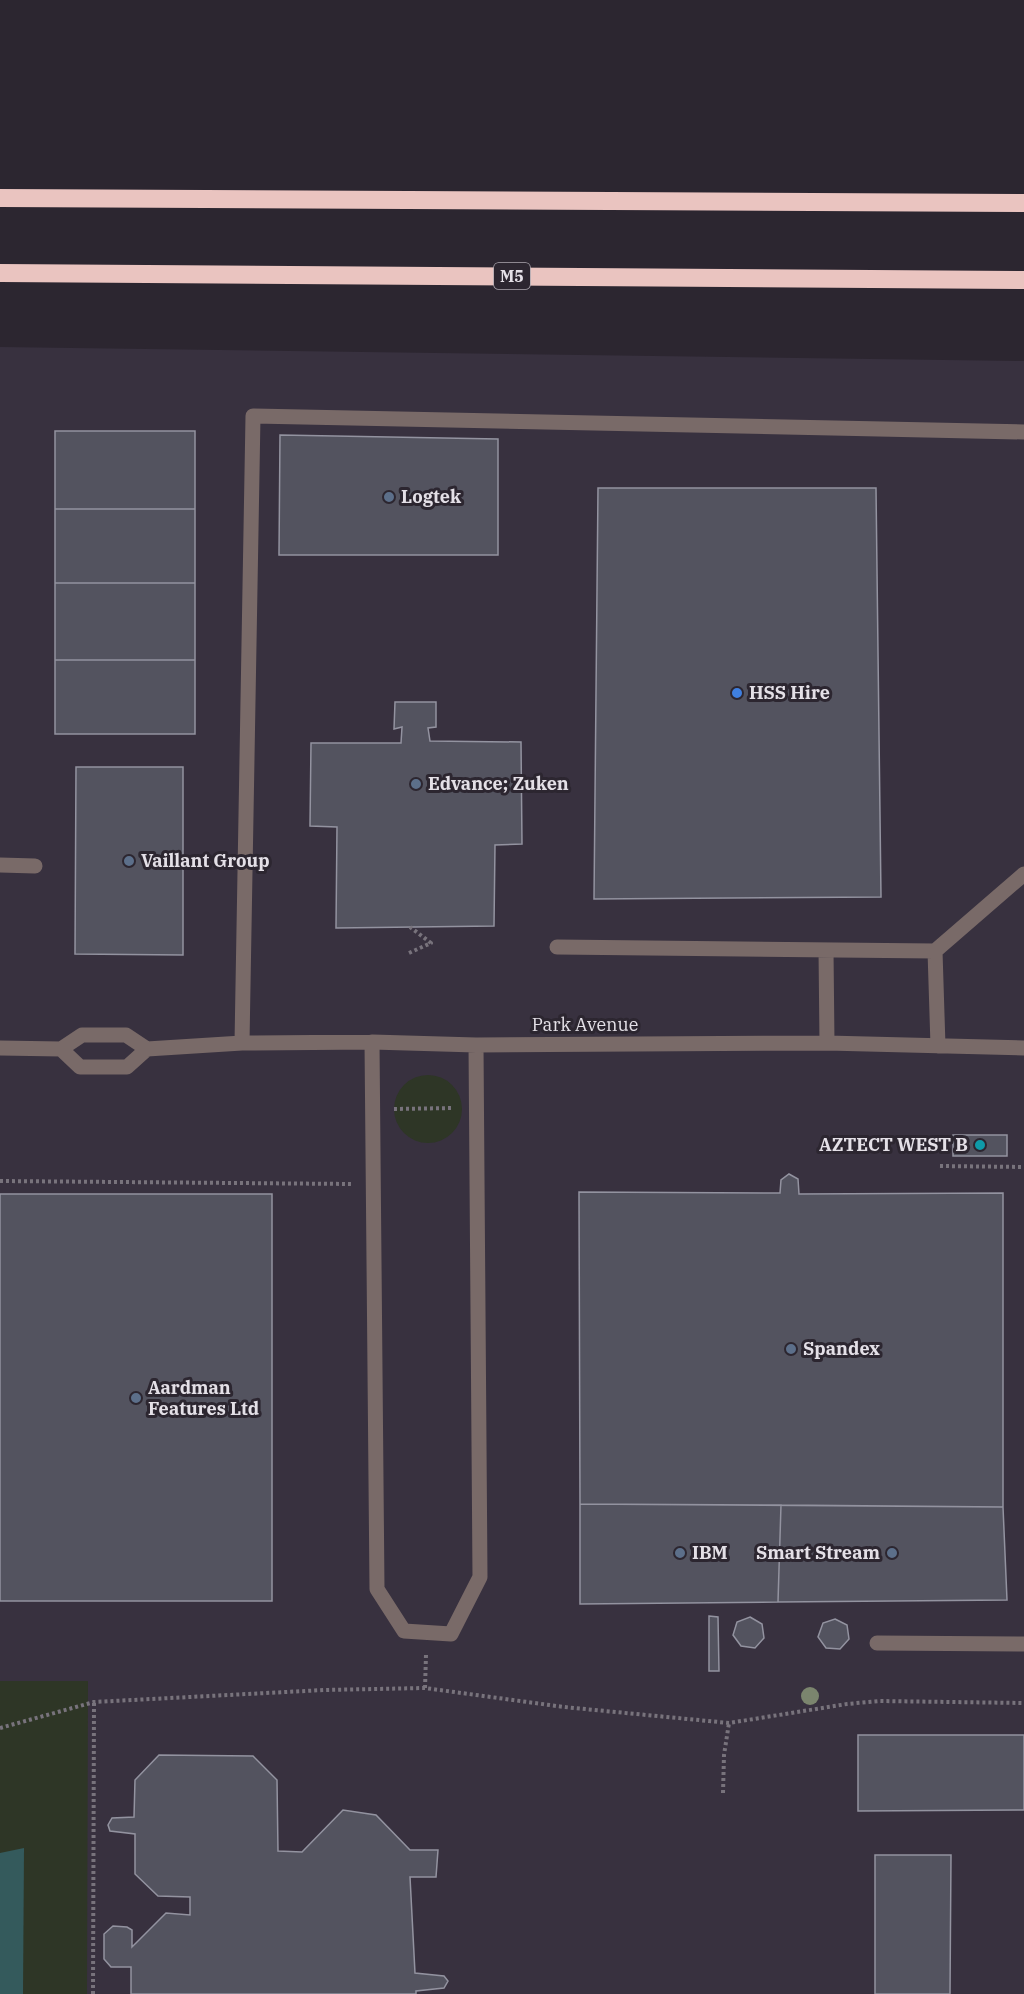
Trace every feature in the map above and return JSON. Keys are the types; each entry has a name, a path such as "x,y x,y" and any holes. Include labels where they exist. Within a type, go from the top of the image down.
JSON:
{"highway":[{"path":"0,198 1024,203"},
{"name":"M5","path":"0,273 1024,280"}],"street":[{"path":"242,1043 253,416 1024,432"},
{"path":"0,865 35,866"},
{"path":"557,947 935,951 1024,874"},
{"path":"826,950 827,1043"},
{"path":"935,951 938,1046"},
{"path":"0,1048 61,1049 82,1035 126,1035 147,1049 126,1067 80,1067 61,1049"},
{"path":"372,1042 377,1589 404,1631 451,1634 480,1577 476,1045"},
{"name":"Park Avenue","path":"147,1049 242,1043 372,1042 476,1045 827,1043 1024,1048"},
{"path":"877,1642 1024,1644"}],"path":[{"path":"409,953 431,943 410,927"},
{"path":"373,1109 477,1108"},
{"path":"940,1166 1024,1167"},
{"path":"0,1181 374,1184"},
{"path":"425,1688 427,1632"},
{"path":"0,1728 94,1702 324,1690 425,1688 564,1707 729,1723 879,1701 1024,1703"},
{"path":"93,1994 94,1702"},
{"path":"723,1793 724,1755 729,1723"}],"shaded area":[{"path":"0,347 1024,361 1024,1994 0,1994"},
{"path":"428,1075 441,1078 452,1085 459,1096 462,1109 459,1122 452,1133 441,1140 428,1143 415,1140 404,1133 397,1122 394,1109 397,1096 404,1085 415,1078"},
{"path":"0,1681 88,1681 87,1994 0,1994"},
{"path":"24,1848 23,1994 0,1994 0,1853"}],"building":[{"path":"55,431 195,431 195,509 55,509"},
{"name":"Logtek","path":"280,435 498,439 498,555 279,555"},
{"name":"HSS Hire","path":"598,488 876,488 881,897 594,899"},
{"path":"55,509 195,509 195,583 55,583"},
{"path":"55,583 195,583 195,660 55,660"},
{"path":"55,660 195,660 195,734 55,734"},
{"name":"Edvance; Zuken","path":"395,702 436,702 436,727 428,728 430,741 521,742 522,844 495,845 494,926 336,928 337,827 310,826 311,743 401,743 402,727 394,729"},
{"name":"Vaillant Group","path":"76,767 183,767 183,955 75,954"},
{"name":"AZTECT WEST B","path":"953,1135 1007,1135 1007,1156 953,1156"},
{"name":"Spandex","path":"789,1174 798,1179 799,1194 1003,1193 1003,1507 580,1504 579,1192 780,1193 781,1180"},
{"name":"Aardman Features Ltd","path":"0,1194 272,1194 272,1601 0,1601"},
{"name":"IBM","path":"580,1504 781,1505 778,1602 580,1604"},
{"name":"Smart Stream","path":"781,1505 1003,1507 1007,1600 778,1602"},
{"path":"709,1616 718,1617 719,1671 709,1671"},
{"path":"750,1617 762,1624 764,1638 755,1648 741,1646 733,1635 737,1622"},
{"path":"835,1619 847,1625 849,1639 840,1649 826,1648 818,1637 823,1623"},
{"path":"858,1735 1024,1735 1024,1810 858,1811"},
{"path":"159,1755 253,1756 277,1780 278,1851 302,1852 343,1810 376,1815 410,1850 438,1850 436,1877 410,1877 415,1973 444,1976 448,1981 444,1988 416,1991 416,1994 131,1994 131,1967 111,1967 104,1959 104,1934 113,1926 127,1927 132,1930 132,1947 166,1913 190,1915 190,1897 158,1896 135,1874 135,1834 110,1831 108,1825 112,1818 134,1817 135,1780"},
{"path":"875,1855 951,1855 950,1994 875,1994"}],"place":[{"name":"Logtek","path":"389,497"},
{"name":"HSS Hire","path":"737,693"},
{"name":"Edvance; Zuken","path":"416,784"},
{"name":"Vaillant Group","path":"129,861"},
{"name":"AZTECT WEST B","path":"980,1145"},
{"name":"Spandex","path":"791,1349"},
{"name":"Aardman Features Ltd","path":"136,1398"},
{"name":"IBM","path":"680,1553"},
{"name":"Smart Stream","path":"892,1553"}]}
